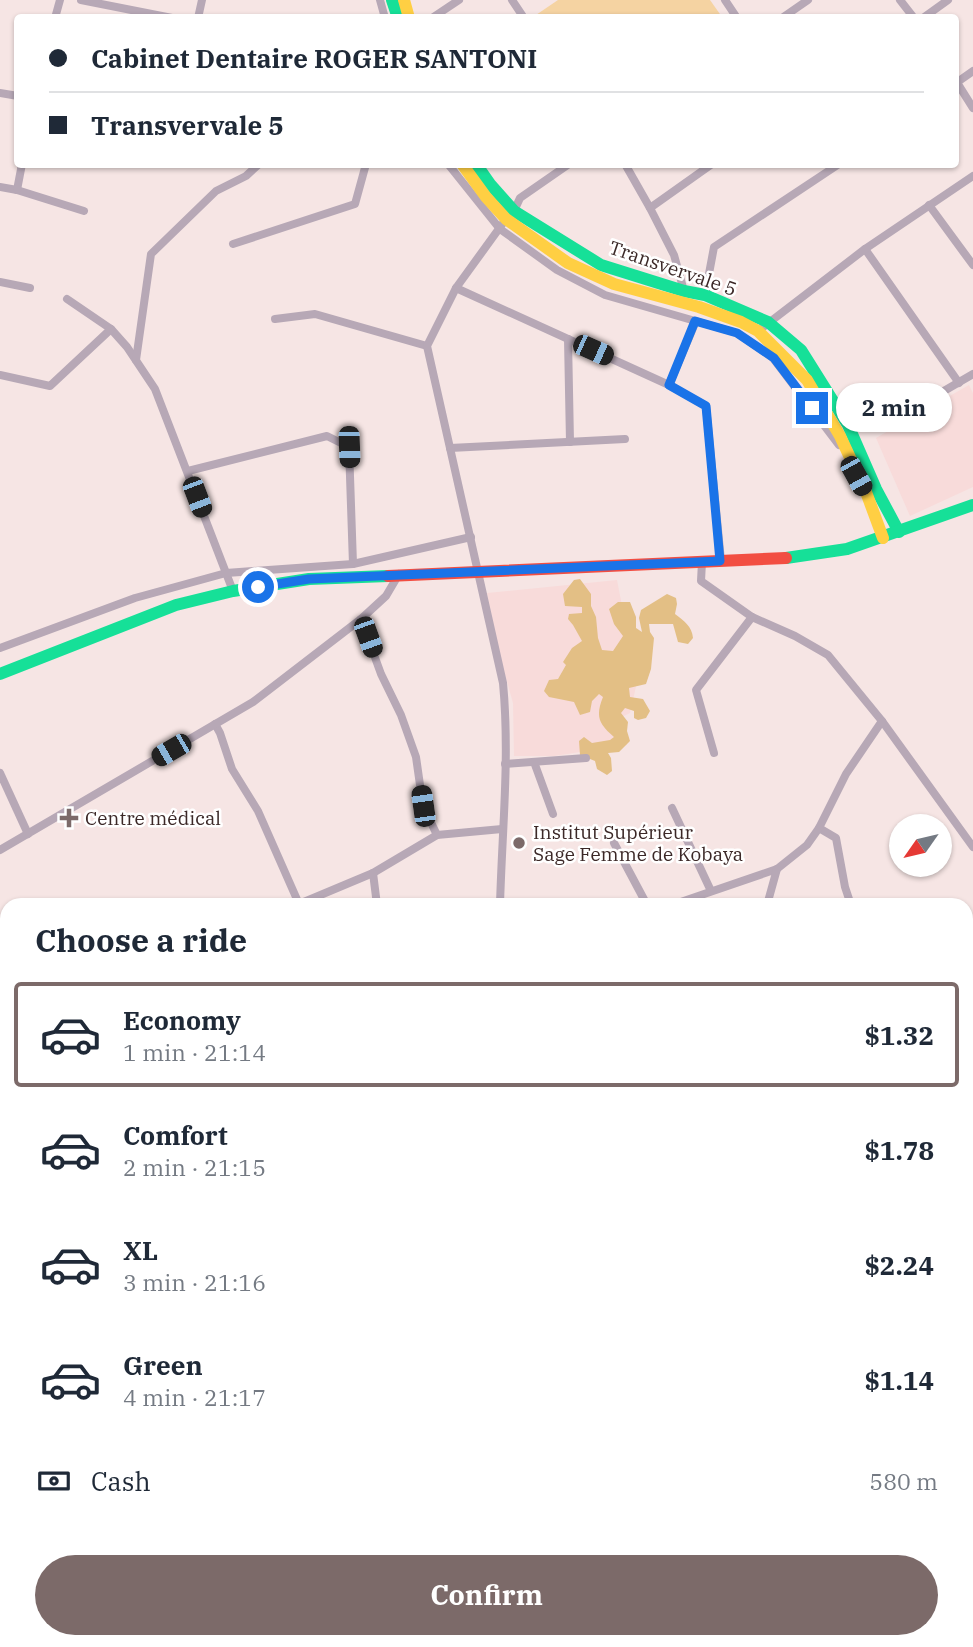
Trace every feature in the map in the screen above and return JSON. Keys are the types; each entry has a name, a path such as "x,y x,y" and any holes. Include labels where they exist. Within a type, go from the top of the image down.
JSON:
{"main road":[{"name":"Transvervale 5","path":"465,168 507,220 568,263 614,284 699,307 758,331 807,380 840,436 866,492 883,538"},
{"name":"Transvervale 5","path":"479,168 507,220 601,265 705,295 768,322 801,350 848,425 876,489 899,532"},
{"path":"0,674 176,604 233,592 309,579 795,556 847,549 973,505"}],"street":[{"path":"81,0 109,2 156,14"},
{"path":"438,14 458,0"},
{"path":"788,14 808,0"},
{"path":"900,0 911,14"},
{"path":"929,14 948,0"},
{"path":"959,87 973,108"},
{"path":"17,190 21,168"},
{"path":"136,359 151,254 216,191 246,176 255,168"},
{"path":"233,244 355,204 365,168"},
{"name":"Transvervale 5","path":"452,168 557,270 605,295 737,333 774,358 838,443 866,492"},
{"path":"499,898 506,718 503,683 427,346 456,288 507,220 520,198 563,168"},
{"path":"627,168 674,255 684,291"},
{"path":"650,208 706,168"},
{"path":"705,295 714,247 834,168"},
{"path":"758,331 865,249 973,176"},
{"path":"0,187 84,211"},
{"path":"929,205 973,265"},
{"path":"865,249 959,383"},
{"path":"0,282 30,288"},
{"path":"456,288 669,385 706,406 720,561"},
{"path":"67,299 111,329 136,359 155,389 233,592"},
{"path":"275,318 315,314 427,346"},
{"path":"669,385 695,321"},
{"path":"0,375 50,386 111,329"},
{"path":"568,339 570,442"},
{"path":"894,420 973,374"},
{"path":"188,471 327,436 349,447 353,564"},
{"path":"450,448 625,439"},
{"path":"0,648 135,598 226,573 353,564 471,537"},
{"path":"702,562 701,581 752,617 795,636 828,655 881,721 973,847"},
{"path":"0,849 253,702 361,619 386,596 399,575"},
{"path":"714,753 696,690 752,617"},
{"path":"361,619 416,757 423,806 438,835"},
{"path":"692,898 777,869 807,845 846,774 881,721"},
{"path":"215,724 232,769 258,811 296,898"},
{"path":"505,764 586,758"},
{"path":"534,762 553,814"},
{"path":"0,773 28,834"},
{"path":"672,808 711,891"},
{"path":"818,828 836,838 849,898"},
{"path":"313,898 373,873 438,835 502,829"},
{"path":"614,843 643,898"},
{"path":"769,898 777,869"},
{"path":"373,873 376,898"}],"shaded area":[{"path":"558,0 710,0 720,14 537,14"},
{"path":"969,385 973,393 973,487 910,516 876,438"},
{"path":"580,579 591,594 591,606 596,617 602,650 613,651 623,636 614,624 609,609 618,602 630,602 636,617 636,628 642,632 639,618 641,610 667,594 676,598 675,614 689,627 693,638 688,644 678,642 673,624 649,624 654,638 651,669 646,684 629,688 630,697 643,699 650,711 646,718 638,720 634,718 634,711 625,708 621,713 628,722 630,741 619,752 608,753 612,771 607,775 597,769 595,761 580,755 579,741 584,737 592,743 614,737 600,720 599,710 603,697 599,694 592,701 590,712 580,715 574,702 549,697 544,691 549,680 558,679 566,665 563,662 572,648 582,641 568,619 569,614 582,613 582,607 565,606 563,594 574,580"},
{"path":"617,580 637,682 630,713 620,718 627,745 554,756 514,756 513,703 499,653 487,593"}],"traffic: fast":[{"path":"392,0 397,14"},
{"path":"479,168 514,211 601,265 705,295 768,322 801,350 848,425 876,489 899,532"},
{"path":"786,558 847,549 973,505"},
{"path":"0,674 176,605 233,591 309,579 388,576"}],"traffic: slow":[{"path":"404,0 408,14"},
{"path":"465,168 506,219 568,263 614,284 699,307 758,331 807,380 840,436 866,492 883,538"}],"traffic: jam":[{"path":"388,576 786,558"}],"place":[{"name":"Centre médical","path":"69,818"},
{"name":"Institut Supérieur Sage Femme de Kobaya","path":"519,843"}],"route":[{"path":"258,587 309,579 720,561 706,406 669,385 695,321 737,333 774,358 812,408"}]}
